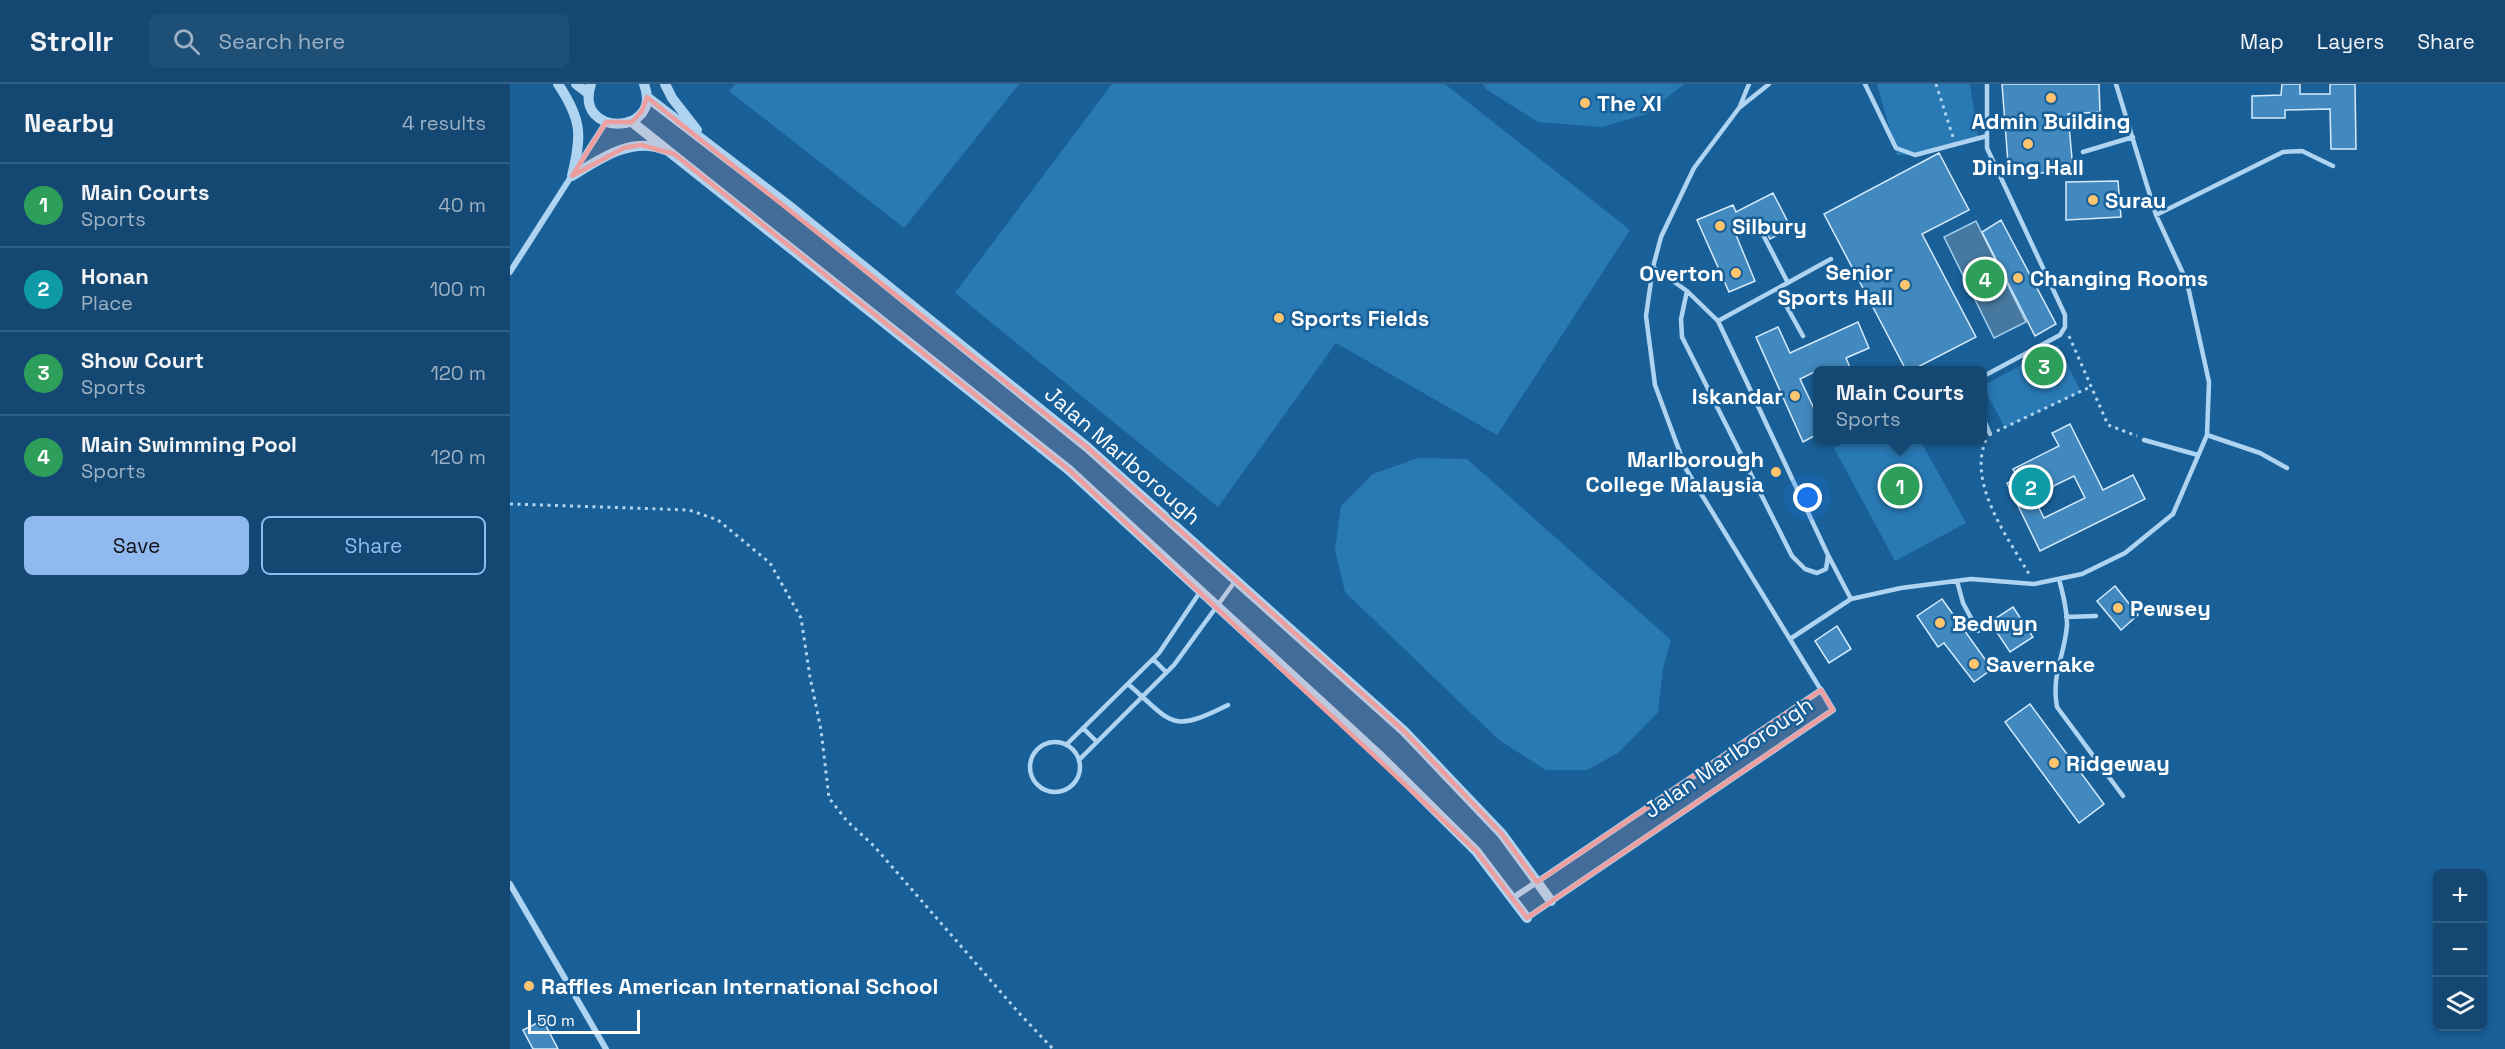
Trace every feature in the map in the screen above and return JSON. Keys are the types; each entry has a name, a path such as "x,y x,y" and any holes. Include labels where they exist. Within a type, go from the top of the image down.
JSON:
{"street":[{"path":"558,84 579,124 579,145 572,176"},
{"path":"576,84 590,89 592,108 606,122 619,125 632,122 642,111 647,97 644,84"},
{"path":"665,84 672,98 706,142"},
{"name":"Jalan Marlborough","path":"647,97 1088,447 1404,731 1502,834 1551,901"},
{"path":"510,272 606,122"},
{"name":"Jalan Marlborough","path":"632,122 1069,470 1381,757 1476,851 1527,918 1833,710 1821,690 1514,898"},
{"path":"572,176 624,148 641,145 658,147 674,154"},
{"path":"510,884 606,1049"}],"lane":[{"path":"1749,84 1739,108 1694,168 1661,237 1653,267 1646,316 1655,386 1686,470 1821,690"},
{"path":"1739,108 1769,84"},
{"path":"1865,84 1896,148 1915,155 1987,136"},
{"path":"1987,84 1987,148 2065,315 2065,327 2060,335 1987,375"},
{"path":"1790,639 1851,599 1901,588 1971,579 2034,584 2082,574 2125,553 2173,514 2207,435 2209,382 2187,282 2156,215 2116,84"},
{"path":"2083,152 2133,136"},
{"path":"2156,215 2283,152 2302,150 2332,166"},
{"path":"1757,223 1788,283"},
{"path":"1718,321 1832,259"},
{"path":"1653,267 1687,291 1718,321 1851,599"},
{"path":"1777,289 1803,336"},
{"path":"1687,291 1681,319 1682,337 1792,556 1805,569 1817,573 1826,569 1828,555"},
{"path":"1987,426 1990,434"},
{"path":"2207,435 2260,453 2287,468"},
{"path":"2144,440 2198,455"},
{"path":"2059,579 2067,608 2067,626 2054,689 2057,707 2123,796"},
{"path":"1079,760 1166,672 1236,580"},
{"path":"1957,581 1964,603 1978,631"},
{"path":"1066,745 1154,659 1201,591"},
{"path":"2066,617 2096,616"},
{"path":"1154,659 1166,672"},
{"path":"1128,684 1168,718 1183,723 1228,705"},
{"path":"1083,728 1097,742"},
{"path":"1047,744 1066,745 1071,748 1079,760 1078,777 1068,789 1053,792 1039,786 1031,771 1034,754 1047,744"}],"path":[{"path":"1936,84 1955,144"},
{"path":"2065,327 2108,424 2144,440"},
{"path":"1987,440 1990,434 2091,387"},
{"path":"1985,444 1980,454 1982,482 1998,522 2034,584"},
{"path":"510,504 689,510 718,519 771,563 801,618 821,730 829,798 847,821 874,846 1019,1014 1053,1049"}],"highlighted area":[{"path":"647,97 1087,447 1404,731 1502,834 1537,882 1821,690 1833,710 1527,918 1476,851 1069,470 674,154 641,145 624,148 572,176 606,122 632,122 642,111"}],"shaded area":[{"path":"735,84 1019,84 904,228 729,91"},
{"name":"Sports Fields","path":"1112,84 1445,84 1630,230 1497,435 1336,343 1218,507 955,293"},
{"name":"The XI","path":"1483,84 1684,84 1647,114 1602,127 1538,122 1486,89"},
{"path":"1877,84 1970,84 1978,138 1915,155 1897,155"},
{"path":"1976,221 2026,322 1994,338 1944,237"},
{"path":"2058,345 2081,392 2005,428 1987,394 1987,384"},
{"path":"1842,444 1922,444 1966,523 1895,561 1834,448"},
{"path":"1418,458 1467,459 1671,640 1663,668 1658,712 1618,753 1587,770 1546,770 1499,740 1345,592 1335,550 1341,506 1373,474"}],"building":[{"path":"2002,84 2099,84 2100,112 2068,114 2073,170 2009,176"},
{"path":"2282,84 2300,84 2300,94 2330,94 2330,84 2355,84 2356,149 2331,149 2330,109 2285,110 2285,118 2252,118 2252,96 2281,95"},
{"name":"Senior Sports Hall","path":"1939,153 1969,210 1922,234 1976,337 1920,366 1904,366 1824,214"},
{"name":"Surau","path":"2118,181 2121,217 2066,220 2066,182"},
{"path":"1773,193 1791,228 1770,239 1761,221 1757,219 1753,222 1754,227 1736,235 1755,281 1729,292 1697,220 1733,205 1736,212"},
{"name":"Changing Rooms","path":"2001,220 2056,324 2035,336 1982,232"},
{"name":"Iskandar","path":"1858,322 1869,348 1846,358 1849,366 1813,366 1813,372 1800,379 1813,406 1813,437 1803,442 1756,337 1778,327 1790,353"},
{"path":"2070,424 2103,490 2133,475 2145,499 2040,551 2007,483 2018,478 2013,469 2059,446 2052,433","holes":["2074,476 2085,498 2044,518 2033,496"]},
{"name":"Pewsey","path":"2115,586 2138,615 2121,630 2097,601"},
{"path":"1942,599 1992,669 1974,682 1944,643 1938,647 1917,616"},
{"path":"2013,607 2033,637 2010,652 1990,622"},
{"path":"1837,626 1851,649 1829,663 1815,641"},
{"name":"Ridgeway","path":"2030,704 2104,804 2079,823 2005,722"},
{"path":"543,1020 558,1049 533,1049 523,1030"}],"place":[{"name":"Admin Building","path":"2051,98"},
{"name":"The XI","path":"1585,103"},
{"name":"Dining Hall","path":"2028,144"},
{"name":"Surau","path":"2093,200"},
{"name":"Silbury","path":"1720,226"},
{"name":"Overton","path":"1736,273"},
{"name":"Changing Rooms","path":"2018,278"},
{"name":"Main Swimming Pool","path":"1985,279"},
{"name":"Senior Sports Hall","path":"1905,285"},
{"name":"Sports Fields","path":"1279,318"},
{"name":"Show Court","path":"2044,366"},
{"name":"Iskandar","path":"1795,396"},
{"name":"Marlborough College Malaysia","path":"1776,472"},
{"name":"Main Courts","path":"1900,486"},
{"name":"Honan","path":"2031,487"},
{"name":"Pewsey","path":"2118,608"},
{"name":"Bedwyn","path":"1940,623"},
{"name":"Savernake","path":"1974,664"},
{"name":"Ridgeway","path":"2054,763"},
{"name":"Raffles American International School","path":"529,986"}]}
